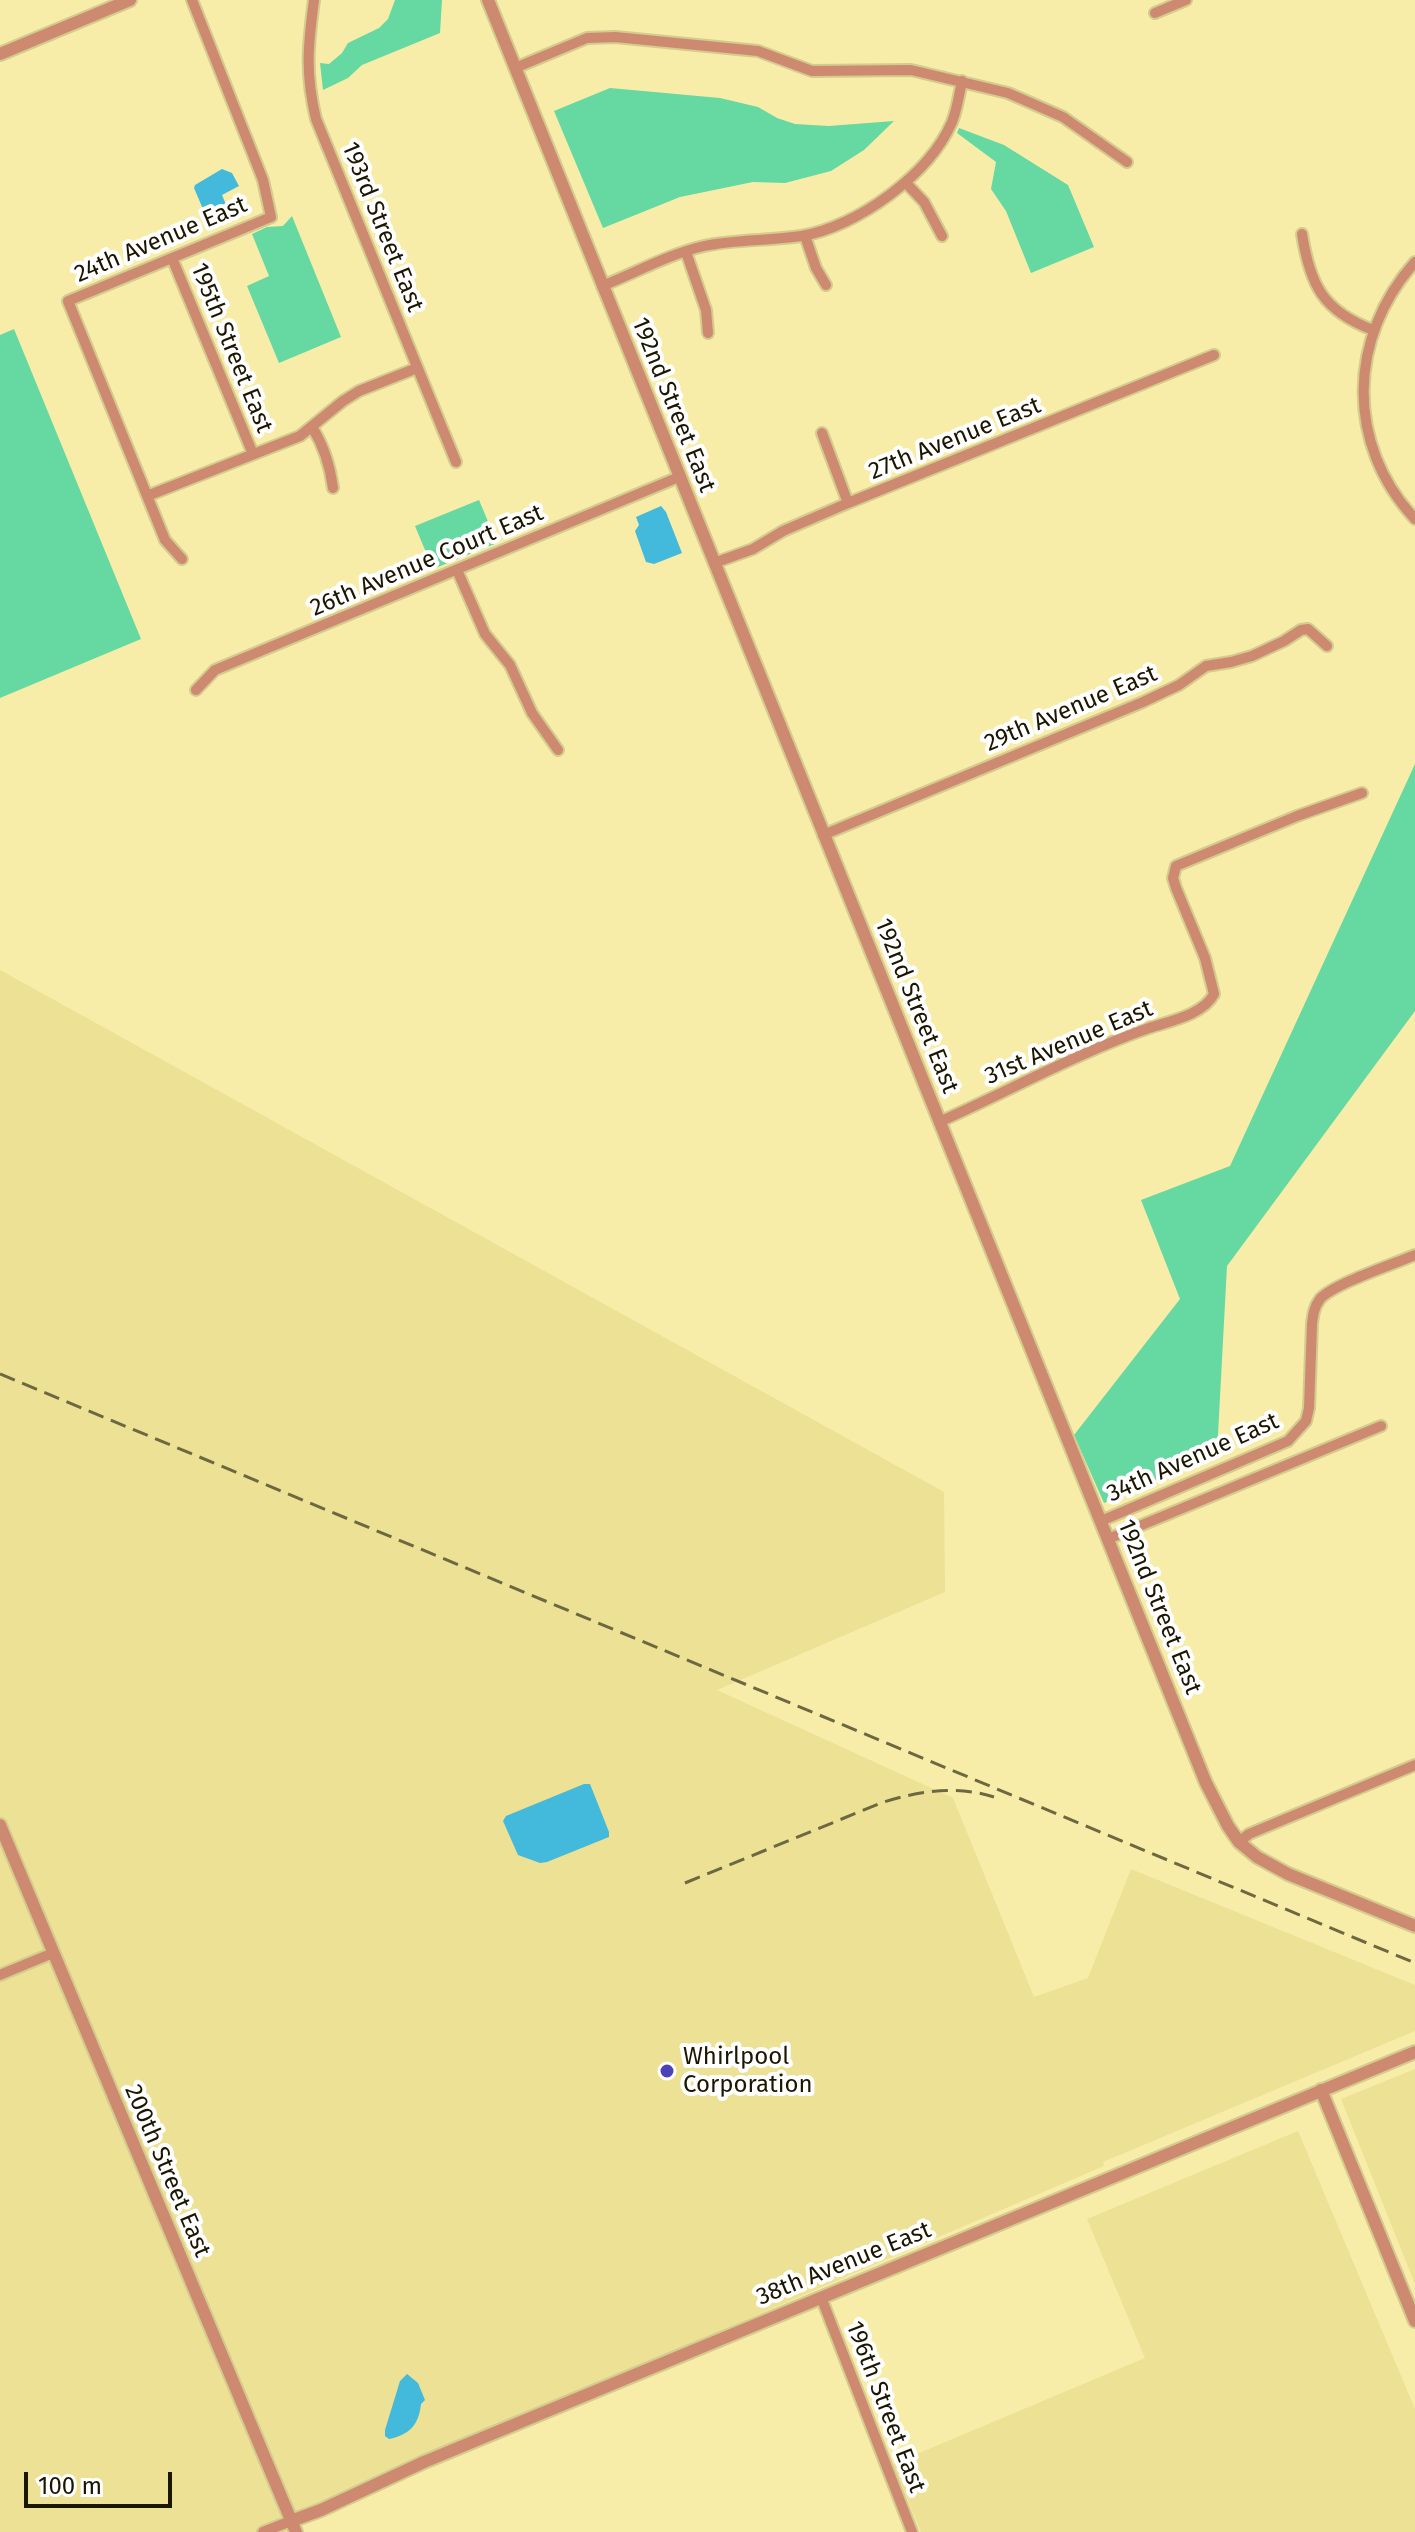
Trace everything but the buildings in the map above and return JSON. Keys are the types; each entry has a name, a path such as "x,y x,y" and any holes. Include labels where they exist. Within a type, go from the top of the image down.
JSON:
{"street":[{"path":"0,54 130,0"},
{"name":"24th Avenue East","path":"147,496 68,301 271,217 263,180 192,0"},
{"name":"193rd Street East","path":"314,0 307,53 309,90 316,119 456,462"},
{"name":"192nd Street East","path":"488,0 1206,1783 1239,1842 1257,1857 1288,1874 1415,1926"},
{"path":"1155,13 1186,0"},
{"path":"515,68 587,38 615,37 758,51 812,71 911,70 1008,93 1063,117 1127,162"},
{"path":"602,286 686,252 730,242 805,236 848,220 875,205 906,183 939,145 952,121 962,81"},
{"path":"906,183 924,202 942,236"},
{"path":"1302,234 1309,273 1323,297 1344,316 1373,330"},
{"path":"805,236 816,268 826,285"},
{"path":"686,252 706,310 708,333"},
{"name":"195th Street East","path":"172,258 253,454"},
{"path":"1415,262 1395,287 1373,330 1364,374 1370,441 1384,477 1415,519"},
{"name":"27th Avenue East","path":"714,563 753,549 783,531 848,503 1214,355"},
{"path":"182,559 165,540 147,496 300,436 359,391 417,368"},
{"path":"312,427 331,469 333,488"},
{"path":"822,433 848,503"},
{"name":"26th Avenue Court East","path":"196,690 215,670 679,477"},
{"path":"457,570 485,634 510,665 532,713 558,750"},
{"name":"29th Avenue East","path":"823,835 1143,702 1179,685 1206,666 1252,656 1301,630 1308,629 1327,646"},
{"name":"31st Avenue East","path":"939,1122 1116,1040 1182,1017 1213,998 1211,977 1173,878 1176,866 1268,827 1362,793"},
{"name":"34th Avenue East","path":"1101,1521 1288,1441 1306,1421 1309,1408 1312,1324 1320,1299 1333,1290 1415,1255"},
{"path":"1108,1539 1381,1426"},
{"path":"1239,1842 1249,1834 1415,1765"},
{"name":"200th Street East","path":"0,1825 293,2526"},
{"path":"0,1975 53,1953"},
{"name":"38th Avenue East","path":"293,2526 424,2462 1415,2052"},
{"path":"1321,2090 1415,2321"},
{"name":"196th Street East","path":"821,2297 912,2532"},
{"path":"263,2532 293,2526"}],"shaded area":[{"path":"0,970 944,1492 945,1592 717,1690 953,1798 1034,1997 1088,1978 1131,1869 1415,1985 1415,2031 1103,2162 1104,2166 300,2511 285,2532 0,2532"},
{"path":"1415,2069 1415,2284 1341,2099"},
{"path":"1298,2131 1415,2409 1415,2532 921,2532 893,2464 1145,2358 1087,2219"}],"green space":[{"path":"395,0 442,0 440,33 362,65 348,78 323,90 320,63 329,64 348,43 379,28 388,19"},
{"path":"610,88 720,98 758,107 795,124 829,126 894,121 864,150 831,171 785,183 753,182 680,197 603,228 554,111"},
{"path":"959,128 1004,145 1068,185 1094,247 1031,273 1006,211 991,189 996,162 957,133"},
{"path":"292,216 341,337 279,363 247,286 269,276 252,234 267,227 283,226"},
{"path":"14,329 141,639 0,698 0,335"},
{"path":"479,500 497,543 433,569 415,526"},
{"path":"1415,764 1415,1011 1227,1266 1217,1453 1104,1503 1074,1435 1180,1299 1141,1200 1230,1166"}],"water":[{"path":"222,169 232,173 239,186 222,195 227,207 206,216 195,185"},
{"path":"661,506 682,553 654,564 646,562 635,531 639,525 636,517"},
{"path":"590,1784 609,1837 547,1862 540,1863 518,1855 503,1821 506,1816"},
{"path":"407,2374 418,2383 425,2400 412,2428 389,2439 385,2436 385,2430 400,2381"}],"railway":[{"path":"0,1374 1415,1963"},
{"path":"685,1883 895,1799 951,1790 994,1797"}],"place":[{"name":"Whirlpool Corporation","path":"667,2071"}]}
